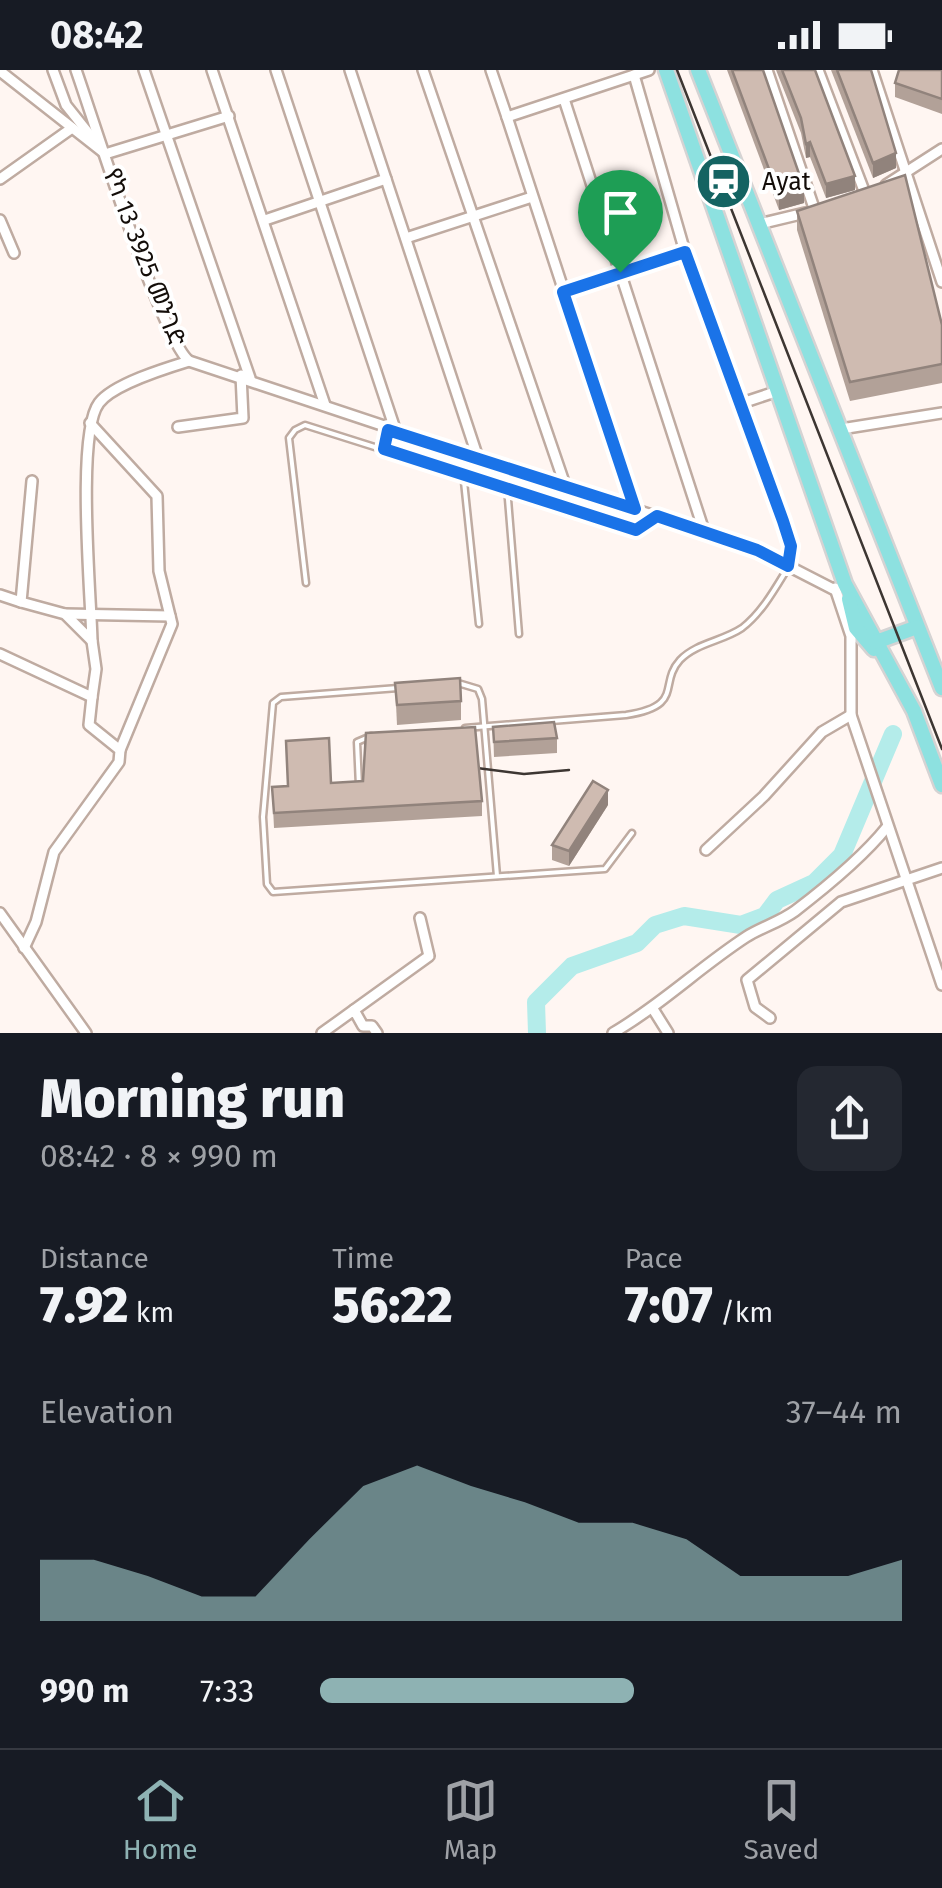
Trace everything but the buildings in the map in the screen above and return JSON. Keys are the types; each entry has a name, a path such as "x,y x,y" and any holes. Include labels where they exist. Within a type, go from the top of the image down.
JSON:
{"main road":[{"path":"666,70 700,159 856,628 879,649 914,711 942,785"},
{"path":"698,70 942,688"},
{"path":"879,649 917,627"}],"street":[{"path":"54,70 66,105 105,154"},
{"name":"የካ 13 3925 መንገድ","path":"76,70 180,353 189,361 246,376 392,431 477,455 704,531 842,588"},
{"path":"144,70 246,376 243,418 178,427"},
{"path":"212,70 324,406"},
{"path":"276,70 392,431"},
{"path":"350,70 477,455"},
{"path":"423,70 564,484"},
{"path":"491,70 635,509"},
{"path":"507,117 649,70"},
{"path":"759,224 821,209 766,70"},
{"path":"818,70 866,196"},
{"path":"872,70 942,282"},
{"path":"0,71 105,154"},
{"path":"634,75 685,252 791,546 788,566"},
{"path":"564,99 704,531"},
{"path":"105,154 229,116"},
{"path":"0,179 72,128"},
{"path":"852,201 942,149"},
{"path":"264,220 386,179"},
{"path":"406,238 532,197"},
{"path":"0,220 14,253"},
{"path":"563,292 685,252"},
{"path":"120,750 89,725 96,669 87,476 90,423 97,404 107,394 189,361"},
{"path":"742,403 775,392"},
{"path":"841,429 942,413"},
{"path":"24,948 36,922 54,852 115,770 170,631 158,571 157,496 90,423"},
{"path":"21,602 32,481"},
{"path":"842,588 852,636 851,715 942,985"},
{"path":"0,595 65,614 170,616"},
{"path":"65,614 92,641"},
{"path":"0,654 92,696"},
{"path":"706,850 764,796 822,732 851,715"},
{"path":"613,1033 652,1009 746,937 795,910 837,872 863,856 886,827"},
{"path":"770,1018 755,1008 747,980 841,902 942,868"},
{"path":"0,913 4,925 86,1033"},
{"path":"322,1033 428,956 420,918"},
{"path":"652,1009 668,1033"},
{"path":"354,1010 363,1026 372,1026 377,1033"}],"lane":[{"path":"306,583 289,438 294,430 306,425 636,530 657,516"},
{"path":"384,449 392,431"},
{"path":"463,472 480,624"},
{"path":"507,487 519,634"},
{"path":"450,729 626,716 651,709 670,692 676,663 690,651 742,627 788,566"},
{"path":"440,685 460,683 478,689 486,726 498,876"},
{"path":"400,688 281,697 273,703 263,817 267,884 281,895 604,869 632,833"},
{"path":"359,790 357,742 360,737 378,735"}],"waterway":[{"path":"537,1033 536,1002 572,966 637,943 655,925 684,916 741,925 765,916 777,900 814,883 842,855 893,734"}],"tram line":[{"path":"677,70 942,749"},
{"path":"477,768 524,774 569,770"}],"place":[{"name":"Ayat","path":"723,181"}],"route":[{"path":"685,252 783,521 791,546 788,566 778,558 657,516 636,530 384,449 388,430 477,455 635,509 563,292 620,272 685,252"}]}
